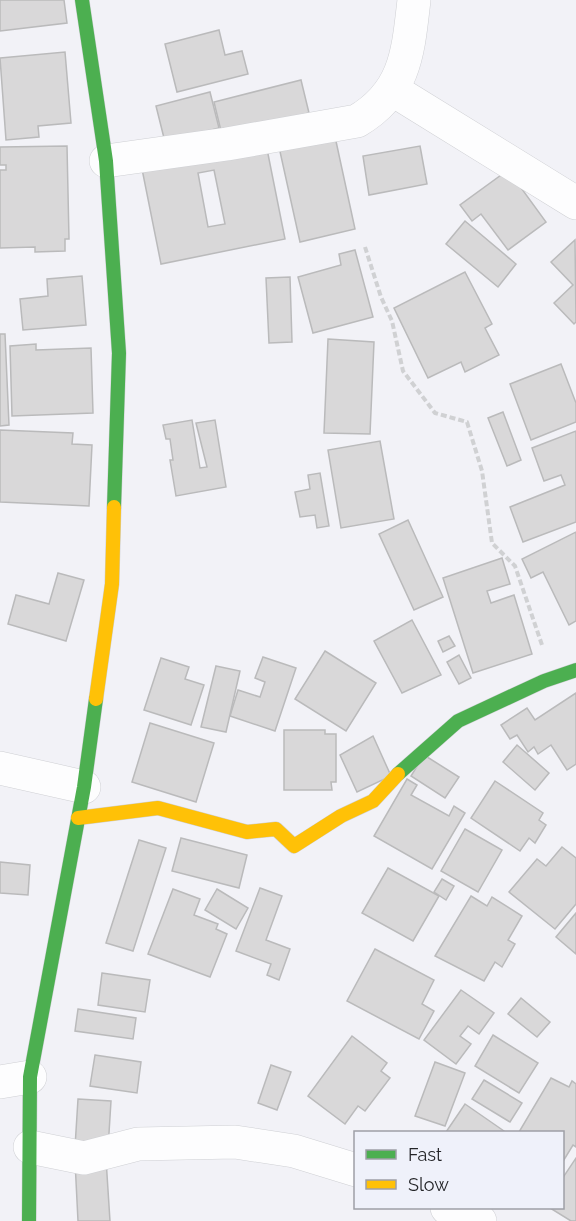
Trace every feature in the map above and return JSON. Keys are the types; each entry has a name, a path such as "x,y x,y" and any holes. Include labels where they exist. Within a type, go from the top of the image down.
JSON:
{"street":[{"path":"29,1221 30,1147 15,1080 81,802 112,584 119,353 106,161 81,0"},
{"path":"106,161 226,144 357,121 374,110 393,90 409,48 414,0"},
{"path":"393,90 576,203"},
{"path":"0,768 81,802 158,808 248,832 276,829 294,846 340,816 373,801 402,770 458,721 544,681 576,670"},
{"path":"30,1147 84,1158 138,1144 235,1142 294,1151 354,1169"},
{"path":"450,1209 480,1221"}],"path":[{"path":"365,247 381,297 392,321 404,371 435,413 467,422 482,471 492,543 515,566 526,602 542,640 544,681"}],"building":[{"path":"0,0 64,0 67,23 0,31"},
{"path":"219,30 225,55 242,51 248,74 177,92 165,44"},
{"path":"65,52 71,123 38,126 39,137 6,140 0,58"},
{"path":"301,80 309,113 222,135 214,102"},
{"path":"210,92 219,128 165,142 156,106"},
{"path":"334,132 355,229 300,242 279,147"},
{"path":"266,144 285,239 161,264 142,169","holes":["214,170 225,224 208,227 198,173"]},
{"path":"67,146 69,239 65,239 65,251 35,252 35,247 0,248 0,170 6,170 6,165 0,165 0,147"},
{"path":"420,146 427,184 369,195 363,156"},
{"path":"508,170 546,222 508,250 481,214 472,221 460,205"},
{"path":"465,221 516,264 498,287 446,244"},
{"path":"575,240 576,322 574,324 554,303 573,285 551,262"},
{"path":"355,250 373,317 313,333 298,277 341,265 339,254"},
{"path":"465,272 492,324 485,328 499,355 465,372 461,362 428,378 394,308"},
{"path":"82,276 86,325 23,330 20,299 48,296 47,279"},
{"path":"290,277 292,342 269,343 266,278"},
{"path":"0,334 5,334 9,425 0,426"},
{"path":"328,339 374,342 370,434 324,433"},
{"path":"36,344 36,350 91,348 93,413 12,416 10,346"},
{"path":"561,364 576,403 576,422 531,440 510,384"},
{"path":"503,412 521,460 507,466 488,418"},
{"path":"192,420 200,468 207,467 196,423 215,420 226,487 176,496 170,460 173,460 170,439 166,439 163,425"},
{"path":"0,430 73,433 72,444 92,445 89,506 0,502"},
{"path":"576,431 576,522 523,542 510,507 565,485 561,475 544,481 532,448"},
{"path":"380,441 394,519 341,528 328,450"},
{"path":"320,473 329,526 317,528 315,515 300,517 295,492 310,489 308,475"},
{"path":"408,520 443,597 414,610 379,534"},
{"path":"576,532 576,621 569,625 543,572 531,578 522,559"},
{"path":"502,558 510,584 487,591 491,603 514,595 532,654 473,673 443,578"},
{"path":"58,573 84,580 66,641 8,624 16,595 49,604"},
{"path":"412,620 441,675 402,693 374,641"},
{"path":"449,636 455,646 443,652 438,641"},
{"path":"325,651 376,683 346,731 295,699"},
{"path":"459,655 471,678 459,684 447,662"},
{"path":"263,657 296,668 275,731 230,716 238,690 260,697 265,682 255,678"},
{"path":"161,658 189,667 185,679 204,685 191,725 144,710"},
{"path":"216,666 240,671 226,732 201,727"},
{"path":"576,693 576,764 567,770 551,745 538,754 534,747 528,752 517,735 510,739 501,725 527,708 535,720"},
{"path":"150,723 214,743 196,802 132,782"},
{"path":"284,730 325,730 325,734 336,734 336,782 331,782 332,790 284,790"},
{"path":"373,736 391,776 357,792 340,755"},
{"path":"517,745 549,773 535,790 503,762"},
{"path":"424,755 459,777 445,798 411,776"},
{"path":"407,779 417,785 411,795 449,816 454,806 465,813 432,869 374,836"},
{"path":"495,781 543,813 539,820 546,825 535,843 529,838 520,851 471,818"},
{"path":"465,829 502,850 478,892 441,871"},
{"path":"181,838 247,855 239,888 172,871"},
{"path":"139,840 166,848 133,951 106,943"},
{"path":"562,847 576,858 576,904 555,929 509,892 537,859 546,866"},
{"path":"0,862 30,865 28,895 0,893"},
{"path":"388,868 439,896 413,941 362,913"},
{"path":"442,879 454,886 446,900 434,892"},
{"path":"260,888 282,896 266,940 290,949 279,980 267,975 271,964 236,951"},
{"path":"173,889 200,899 194,915 218,924 216,929 227,934 210,977 148,954"},
{"path":"217,889 248,908 236,929 205,910"},
{"path":"471,896 487,906 492,897 522,916 508,940 515,944 502,967 495,962 484,981 435,956"},
{"path":"576,913 576,954 556,937"},
{"path":"375,949 434,980 422,1004 434,1011 419,1039 347,1001"},
{"path":"102,973 150,980 145,1012 98,1005"},
{"path":"461,990 494,1013 479,1034 468,1026 460,1036 471,1044 456,1064 424,1040"},
{"path":"521,998 550,1022 537,1037 508,1014"},
{"path":"78,1009 136,1018 133,1039 75,1031"},
{"path":"493,1035 538,1063 519,1093 475,1066"},
{"path":"352,1036 387,1063 381,1071 390,1078 365,1111 358,1106 345,1124 308,1096"},
{"path":"95,1055 141,1062 137,1093 90,1086"},
{"path":"435,1062 465,1073 445,1126 415,1116"},
{"path":"271,1065 291,1072 277,1110 258,1103"},
{"path":"551,1078 569,1087 572,1081 576,1084 576,1147 573,1145 564,1160 564,1131 520,1131"},
{"path":"484,1080 522,1103 510,1122 472,1099"},
{"path":"78,1099 111,1101 108,1149 75,1147"},
{"path":"465,1104 504,1131 447,1131"},
{"path":"576,1158 576,1221 571,1221 552,1209 564,1209 564,1176"},
{"path":"106,1159 110,1221 78,1221 75,1161"}],"traffic: fast":[{"path":"82,0 106,161 119,353 114,507"},
{"path":"398,774 458,721 544,681 576,670"},
{"path":"29,1221 30,1077 84,787 96,699"}],"traffic: slow":[{"path":"96,699 112,584 114,507"},
{"path":"78,818 158,808 247,832 276,829 294,846 341,816 373,801 398,774"}]}
